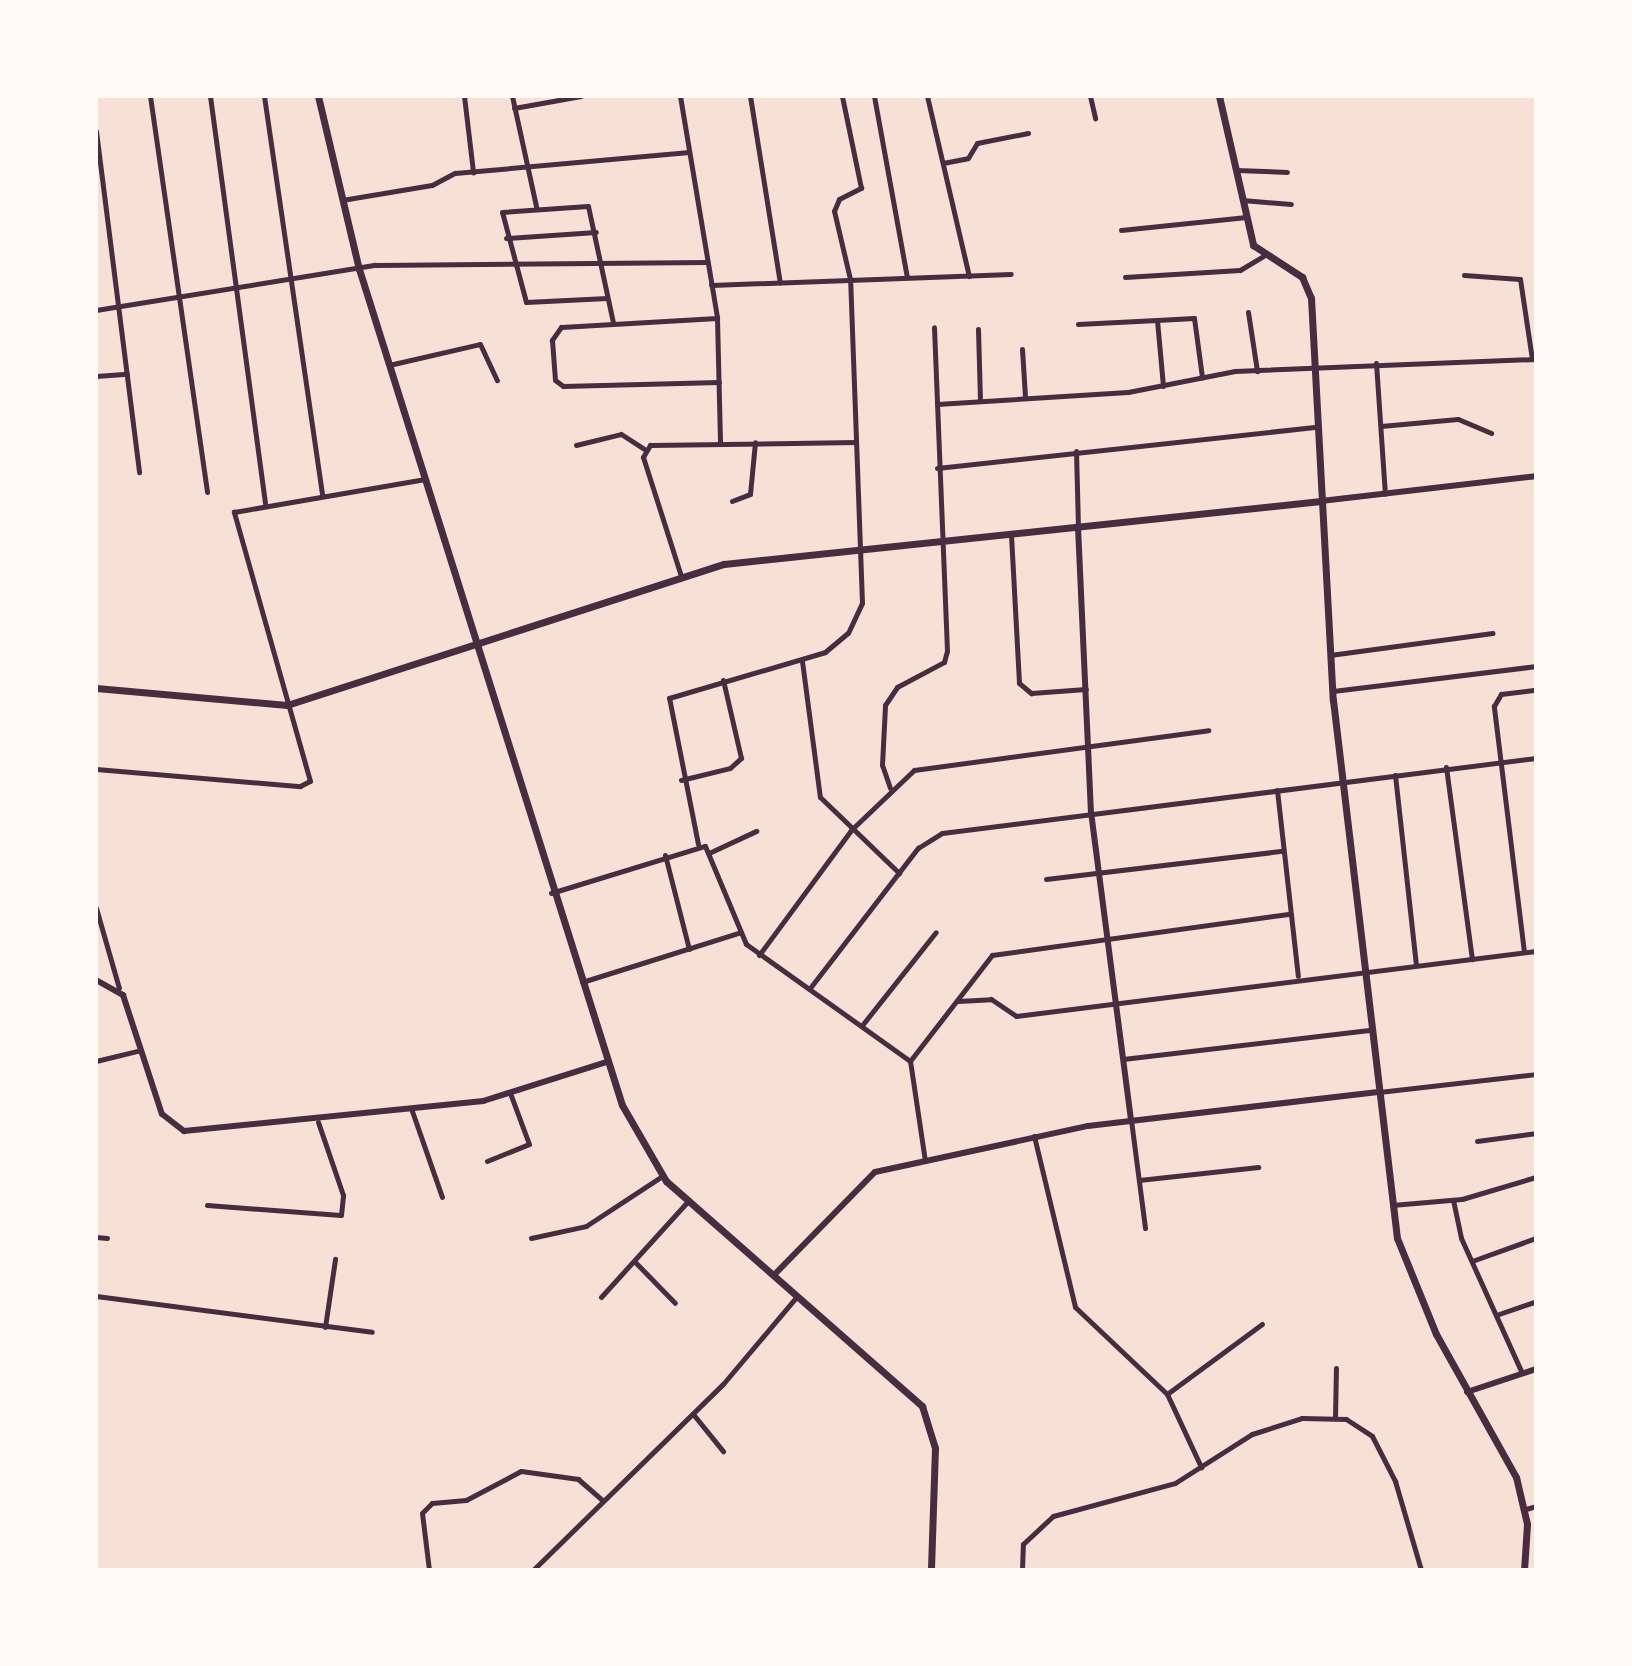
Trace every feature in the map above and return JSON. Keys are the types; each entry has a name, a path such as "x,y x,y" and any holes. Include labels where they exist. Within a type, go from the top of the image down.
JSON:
{"main road":[{"path":"318,96 359,269 551,893 607,1062 636,1138 662,1176 910,1393 928,1418 935,1448 931,1570"},
{"path":"1219,96 1246,217 1263,256 1290,268 1309,289 1333,691 1392,1205 1405,1266 1467,1392 1516,1477 1526,1509 1524,1570"},
{"path":"96,688 287,705 476,648 681,576 724,564 942,544 1321,501"}],"street":[{"path":"150,96 207,492"},
{"path":"210,96 265,504"},
{"path":"264,96 322,496"},
{"path":"464,96 473,172"},
{"path":"512,96 536,206"},
{"path":"514,108 581,96"},
{"path":"680,96 717,318 720,441"},
{"path":"750,96 780,283"},
{"path":"698,844 681,780 669,698 723,680 802,661 838,643 857,616 860,552 850,279 834,207 861,188 842,96"},
{"path":"874,96 907,277"},
{"path":"927,96 969,276"},
{"path":"1090,96 1095,118"},
{"path":"96,131 99,195 119,307 139,472"},
{"path":"943,163 968,158 977,143 1028,133"},
{"path":"341,200 473,172 689,152"},
{"path":"1236,170 1287,172"},
{"path":"1242,200 1291,204"},
{"path":"607,298 526,302 514,268 502,212 582,203 596,232 613,323"},
{"path":"1121,230 1246,217"},
{"path":"506,238 596,232"},
{"path":"1125,277 1240,270 1263,256"},
{"path":"96,310 237,291 359,269 602,267 707,262"},
{"path":"711,285 1011,274"},
{"path":"937,404 1163,386 1202,377 1257,371 1376,363 1534,359 1520,279 1464,275"},
{"path":"1248,312 1257,371"},
{"path":"717,318 561,327 552,340 555,380 563,386 719,382"},
{"path":"1078,324 1194,318 1202,377"},
{"path":"1157,320 1163,386"},
{"path":"890,788 882,765 885,705 897,687 944,662 947,651 937,468 934,327"},
{"path":"978,329 980,399"},
{"path":"389,365 480,344 497,380"},
{"path":"1022,349 1025,397"},
{"path":"1376,363 1385,494"},
{"path":"96,376 127,374"},
{"path":"1381,426 1458,419 1491,433"},
{"path":"937,468 1317,427"},
{"path":"576,445 621,434 644,449 681,576"},
{"path":"644,449 658,442 856,442"},
{"path":"732,501 750,494 755,442"},
{"path":"1076,451 1091,812 1145,1228"},
{"path":"1321,501 1536,476"},
{"path":"96,769 300,786 310,781 233,520 238,508 425,479"},
{"path":"1011,535 1019,683 1031,693 1086,689"},
{"path":"1330,655 1493,633"},
{"path":"802,661 816,783 826,807 899,873"},
{"path":"1333,691 1536,666"},
{"path":"681,780 730,768 741,758 723,680"},
{"path":"1524,952 1494,702 1501,694 1536,690"},
{"path":"759,955 851,830 890,788 927,764 1208,730"},
{"path":"810,988 899,873 942,833 1536,758"},
{"path":"1446,767 1472,959"},
{"path":"1395,775 1416,964"},
{"path":"1277,790 1288,914 1298,976"},
{"path":"711,852 756,831"},
{"path":"551,893 698,844 705,846 711,852 738,933 759,955 863,1024 910,1061 925,1161"},
{"path":"1046,879 1282,851"},
{"path":"665,855 689,949"},
{"path":"96,908 119,988 162,1114 177,1129 318,1122 412,1111 510,1093 607,1062"},
{"path":"910,1061 992,955 1288,914"},
{"path":"863,1024 936,932"},
{"path":"581,982 738,933"},
{"path":"958,1001 991,999 1016,1016 1115,998 1536,951"},
{"path":"96,980 119,988"},
{"path":"1123,1059 1371,1030"},
{"path":"96,1061 142,1050"},
{"path":"774,1275 865,1177 925,1161 1034,1136 1131,1120 1536,1074"},
{"path":"487,1161 529,1144 510,1093"},
{"path":"412,1111 442,1197"},
{"path":"207,1205 341,1215 343,1195 318,1122"},
{"path":"1477,1141 1536,1133"},
{"path":"1034,1136 1070,1298 1088,1324 1167,1394 1201,1467"},
{"path":"1139,1180 1258,1167"},
{"path":"531,1238 586,1226 662,1176"},
{"path":"1392,1205 1453,1200 1536,1177"},
{"path":"601,1297 689,1200"},
{"path":"1453,1200 1472,1261 1499,1314 1522,1373"},
{"path":"96,1237 107,1238"},
{"path":"1472,1261 1536,1238"},
{"path":"325,1327 335,1259"},
{"path":"635,1262 675,1303"},
{"path":"533,1570 693,1414 797,1295"},
{"path":"96,1296 372,1332"},
{"path":"1499,1314 1536,1301"},
{"path":"1167,1394 1262,1324"},
{"path":"1335,1418 1336,1368"},
{"path":"1467,1392 1536,1369"},
{"path":"693,1414 723,1451"},
{"path":"1022,1570 1023,1544 1053,1516 1175,1483 1269,1426 1335,1418 1360,1424 1380,1448 1421,1570"},
{"path":"429,1570 424,1507 432,1503 466,1500 521,1471 578,1479 603,1501"},
{"path":"1526,1509 1536,1506"}]}
